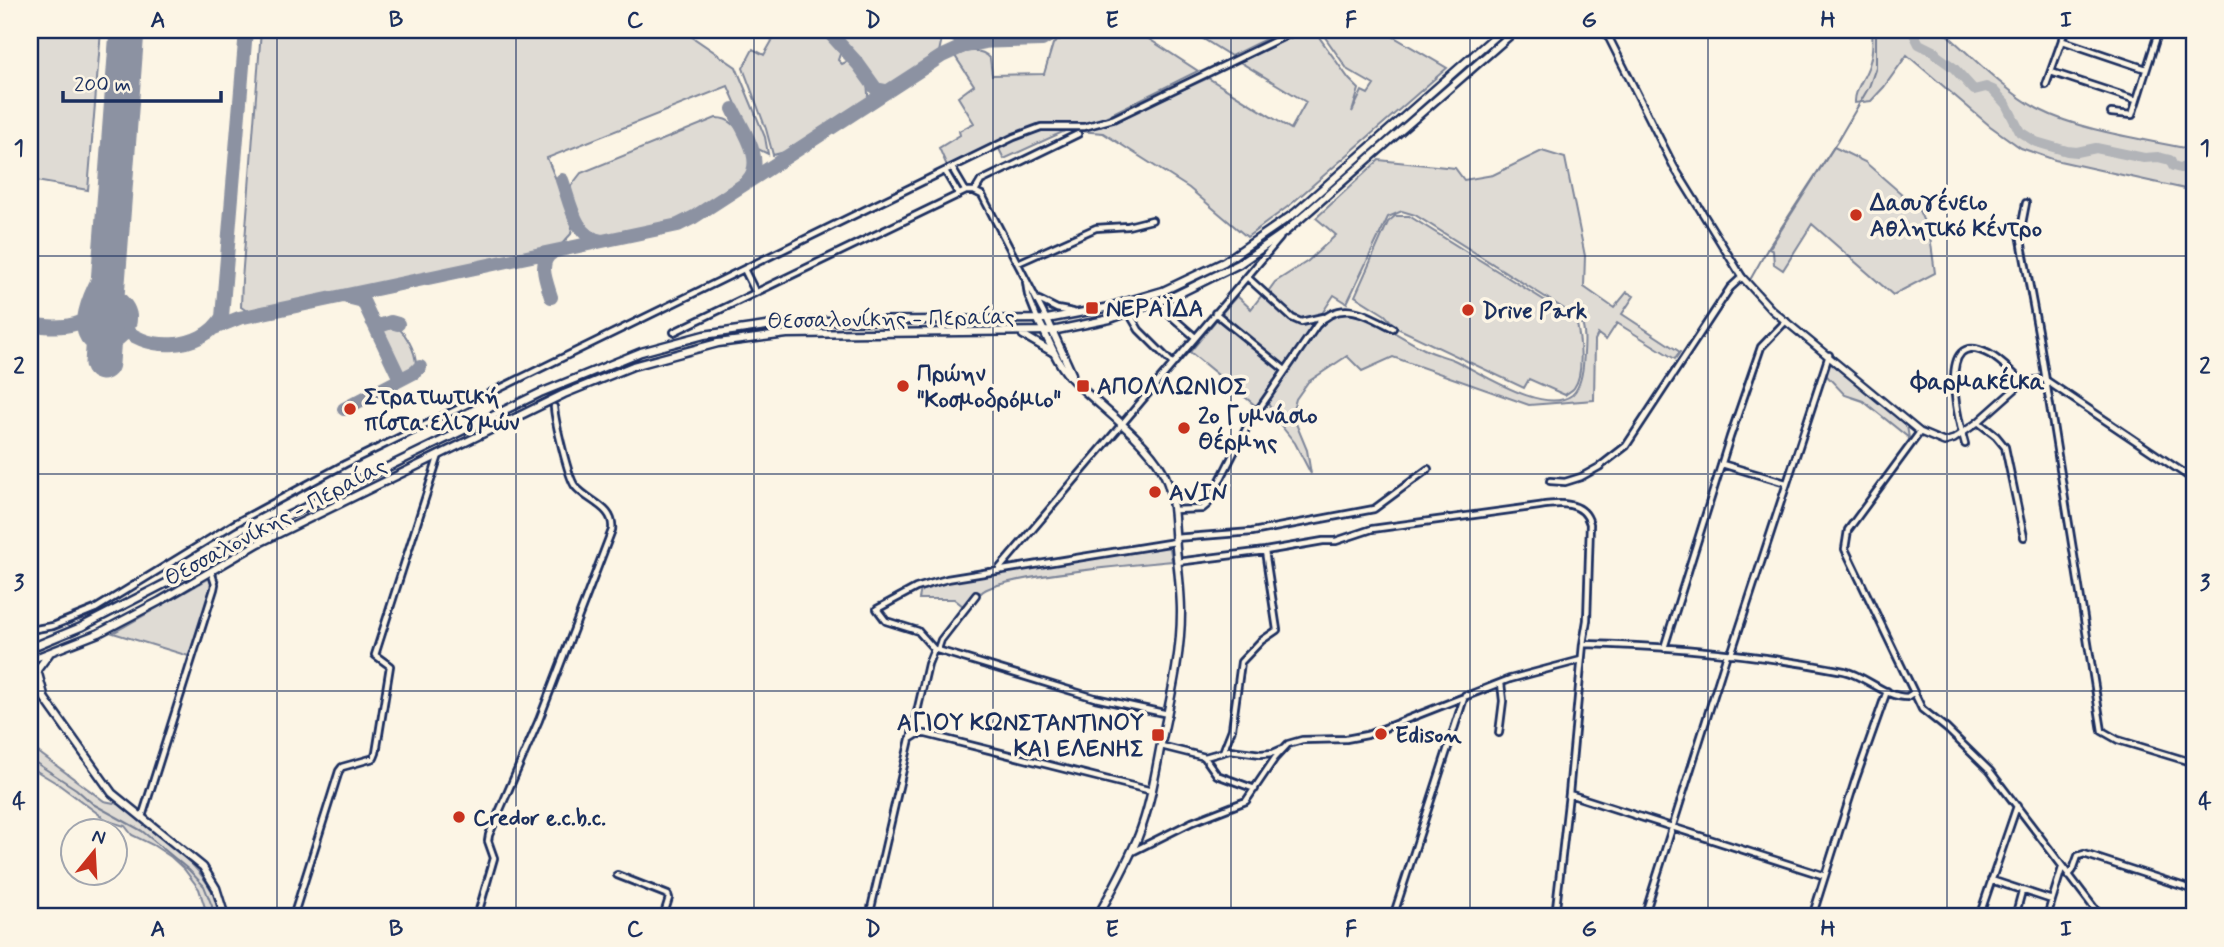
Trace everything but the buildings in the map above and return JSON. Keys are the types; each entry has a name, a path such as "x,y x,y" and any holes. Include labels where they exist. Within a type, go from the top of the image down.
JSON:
{"main road":[{"name":"Θεσσαλονίκης - Περαίας","path":"30,648 113,611 246,536 540,393 634,354 704,335 773,325 825,321 1047,319 1088,312 1163,291 1224,262 1262,238 1308,203 1502,30"},
{"name":"Θεσσαλονίκης - Περαίας","path":"30,659 134,615 259,543 596,380 633,366 706,345 757,337 821,332 1049,332 1102,321 1156,303 1230,269 1285,232 1516,30"},
{"path":"1047,319 1054,353"},
{"path":"1038,320 1049,332 1076,382"},
{"path":"1018,333 1037,341 1054,353 1076,382 1161,467 1166,477 1172,507 1181,625 1168,714 1152,791 1139,834 1097,917"},
{"path":"30,659 41,644"},
{"path":"44,695 37,670 49,653"},
{"path":"32,681 108,788 203,867 216,888 225,917"}],"street":[{"path":"30,629 53,626 95,609 234,524 333,470 945,171 1033,130 1050,126 1084,127 1113,119 1297,30"},
{"path":"1605,30 1674,167 1742,277 1772,310 1920,432 1944,442 1954,439 1978,422 2023,382 2044,379 2194,480"},
{"path":"2046,85 2065,30"},
{"path":"2111,113 2130,116 2159,30"},
{"path":"2062,40 2146,69"},
{"path":"2050,72 2137,100"},
{"path":"975,191 981,181 1078,134"},
{"path":"952,168 966,191"},
{"path":"945,171 958,193"},
{"path":"674,332 966,191 975,191 982,195 1047,319"},
{"path":"2026,203 2020,234 2102,731 2118,740 2194,763"},
{"path":"1018,263 1096,228 1128,226 1152,220"},
{"path":"999,569 1285,232"},
{"path":"744,270 755,291"},
{"path":"1247,277 1292,318 1301,322 1336,311 1354,311 1393,328"},
{"path":"1549,481 1565,482 1581,477 1626,446 1730,288 1742,277"},
{"path":"1026,281 1028,295 1038,320"},
{"path":"1037,299 1062,310 1088,312"},
{"path":"1156,303 1195,337"},
{"path":"1129,313 1139,330 1173,364"},
{"path":"1215,313 1285,370"},
{"path":"1172,507 1196,509 1206,506 1256,411 1326,315"},
{"path":"1664,648 1761,347 1786,321"},
{"path":"1965,444 1953,387 1956,361 1962,354 1975,349 1989,354 2023,382"},
{"path":"1644,917 1829,355"},
{"path":"477,917 495,858 488,841 489,835 539,720 612,530 613,523 609,515 573,484 554,407"},
{"path":"1978,422 2005,447 2024,537"},
{"path":"1920,432 1851,525 1844,543 1850,561 1922,709 1981,762 2101,917"},
{"path":"293,917 338,771 342,767 374,758 376,753 390,666 376,655 439,455"},
{"path":"1722,464 1786,483"},
{"path":"1168,714 1095,698 936,649 918,631 886,621 877,609 921,586 999,569 1252,532 1374,509 1428,469"},
{"path":"1177,559 1336,541 1372,529 1559,503 1579,508 1590,524 1587,620 1555,917"},
{"path":"1223,752 1232,729 1241,662 1261,641 1278,630 1265,551"},
{"path":"142,817 214,589 211,571"},
{"path":"869,917 928,664 941,640 976,595"},
{"path":"1583,644 1729,654 1845,672 1867,679 1901,697 1913,693"},
{"path":"1161,746 1205,757 1234,750 1268,754 1302,740 1367,736 1465,695 1581,660"},
{"path":"1499,733 1503,701 1501,683"},
{"path":"1812,917 1887,691"},
{"path":"1393,917 1465,695"},
{"path":"912,732 1152,791"},
{"path":"910,739 919,734"},
{"path":"1131,853 1192,822 1246,801 1275,758 1288,744"},
{"path":"1205,757 1217,775 1255,789"},
{"path":"1569,794 1825,876"},
{"path":"1979,917 2017,806"},
{"path":"2068,876 2078,856 2084,854 2194,890"},
{"path":"2047,917 2062,868"},
{"path":"617,875 668,895 670,898 663,917"},
{"path":"1991,880 2052,900"},
{"path":"2015,917 2022,891"}],"shaded area":[{"path":"30,30 101,30 88,190 30,180"},
{"path":"261,30 682,30 736,67 765,137 768,154 756,148 753,143 728,86 547,158 573,220 571,234 560,246 247,311 241,307 242,280"},
{"path":"776,30 821,30 841,51 838,60 842,64 848,61 860,71 867,87 868,98 785,152 773,155 743,68 753,49 764,55"},
{"path":"831,30 923,30 941,43 939,52 882,89"},
{"path":"1075,30 1135,30 1198,71 1097,121 1080,125 1040,125 1014,134 947,166 939,148 960,135 959,131 974,123 958,97 974,85 955,56 969,51 986,55 990,58 992,75 1044,74 1053,44"},
{"path":"1189,30 1284,30 1231,56"},
{"path":"1306,30 1314,30 1359,89 1352,112 1362,91 1368,94 1374,85 1348,70 1320,30 1382,30 1447,68 1290,205 1247,237 1189,188 1103,133 1067,130 1004,159 998,147 1036,130 1101,127 1208,78 1291,129 1306,102 1240,62"},
{"path":"1872,30 1942,30 2001,83 2038,109 2074,124 2194,150 2194,191 2055,160 2021,148 1990,126 1907,55 1871,101 1855,103 1856,93 1870,61"},
{"path":"716,118 726,120 736,127 750,160 746,173 728,190 680,219 648,228 607,236 593,232 582,222 571,193 571,186 581,173"},
{"name":"Δασυγένειο Αθλητικό Κέντρο","path":"1834,147 1865,162 1918,208 1930,236 1935,273 1893,295 1812,224 1783,270 1774,264 1773,251 1769,249"},
{"path":"1542,151 1565,158 1585,256 1584,287 1614,308 1627,292 1634,296 1622,314 1680,352 1675,359 1617,323 1606,340 1598,334 1595,340 1594,400 1529,405 1393,357 1362,371 1347,356 1308,382 1296,399 1292,414 1307,450 1311,474 1295,443 1266,400 1308,339 1328,319 1336,315 1358,316 1381,325 1424,349 1454,360 1529,396 1560,400 1575,392 1581,377 1584,354 1584,335 1580,319 1415,215 1402,211 1388,217 1347,303 1334,295 1321,315 1303,318 1285,311 1267,293 1275,282 1308,261 1336,235 1316,218 1379,160 1455,168 1464,180 1493,175"},
{"name":"Drive Park","path":"1395,216 1409,216 1576,320 1581,364 1573,389 1565,395 1529,379 1524,388 1397,328 1385,315 1355,296 1388,222"},
{"path":"1262,295 1293,320 1317,320 1283,369 1220,315 1237,296 1251,309"},
{"path":"1217,319 1283,373 1256,406 1190,352"},
{"path":"390,325 405,335 412,347 416,366 411,372 400,371 391,358 384,333 384,329"},
{"path":"1830,362 1903,422 1907,426 1909,438 1863,401 1845,395 1826,375"},
{"path":"1163,546 1170,548 1172,561 1013,581 981,593 975,591 963,606 954,599 919,599 921,589 951,581"},
{"path":"217,574 192,657 113,633"},
{"path":"30,746 104,801 119,804 194,867 216,898 222,917 208,917 199,889 184,869 153,845 132,835 130,818 104,818 30,767"}],"waterway":[{"path":"1750,280 1869,87 1876,67 1876,30"},
{"path":"1912,30 1919,44 1935,52 1974,90 1986,87 1993,90 2006,104 2020,132 2036,142 2067,151 2096,148 2144,158 2158,157 2170,160 2173,166 2190,167 2194,171"},
{"path":"30,759 76,789 93,804 142,831 189,870 204,886 212,906 212,917"}],"taxiway":[{"path":"108,280 110,302 115,317 129,332 142,340 172,344 187,342 201,337 222,317 246,30"},
{"path":"827,30 858,64 876,89 886,91"},
{"path":"944,30 974,42 1042,40 1059,30"},
{"path":"214,328 239,318 678,225 942,56 964,46 985,42"},
{"path":"733,109 754,154 755,164 748,180"},
{"path":"562,180 580,226 585,233 602,241"},
{"path":"551,297 544,267 547,257 552,253"},
{"path":"109,285 129,311 129,325 112,343 96,344 85,334 85,316 91,294 110,257"},
{"path":"30,324 54,327 85,320 101,305 107,293"},
{"path":"347,297 363,301 400,379"},
{"path":"372,321 379,326 391,322 398,324"},
{"path":"344,409 420,367"}],"runway":[{"path":"102,363 127,30"}],"place":[{"name":"Δασυγένειο Αθλητικό Κέντρο","path":"1856,215"},
{"name":"ΝΕΡΑΪΔΑ","path":"1092,308"},
{"name":"Drive Park","path":"1468,310"},
{"name":"Πρώην \"Κοσμοδρόμιο\"","path":"903,386"},
{"name":"ΑΠΟΛΛΩΝΙΟΣ","path":"1083,386"},
{"name":"Στρατιωτική πίστα ελιγμών","path":"350,409"},
{"name":"2ο Γυμνάσιο Θέρμης","path":"1184,428"},
{"name":"AVIN","path":"1155,492"},
{"name":"Edison","path":"1381,734"},
{"name":"ΑΓΙΟΥ ΚΩΝΣΤΑΝΤΙΝΟΥ ΚΑΙ ΕΛΕΝΗΣ","path":"1158,735"},
{"name":"Credor e.c.b.c.","path":"459,817"}],"district":[{"name":"Φαρμακέικα","path":"1978,381"}]}
